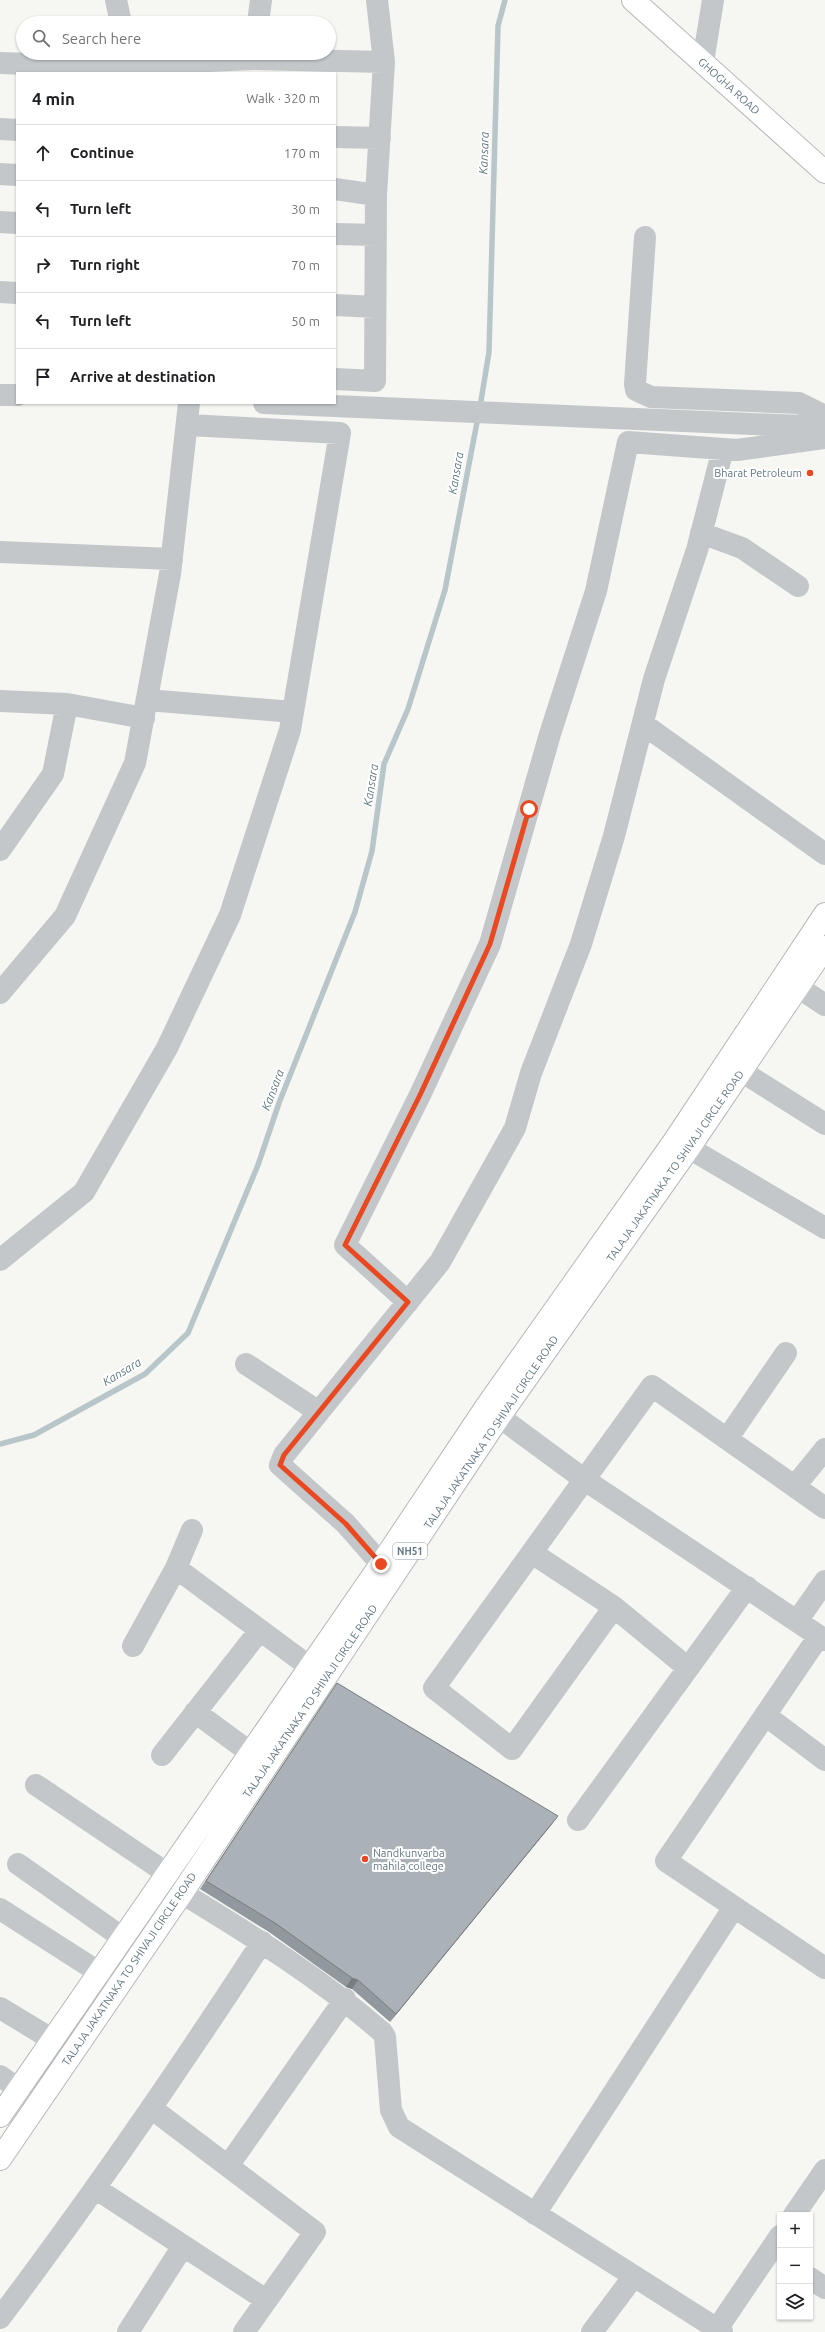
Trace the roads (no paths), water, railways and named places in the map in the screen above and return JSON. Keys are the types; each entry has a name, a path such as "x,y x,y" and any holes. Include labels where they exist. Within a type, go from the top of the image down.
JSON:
{"main road":[{"name":"GHOGHA ROAD","path":"633,0 825,172"},
{"name":"TALAJA JAKATNAKA TO SHIVAJI CIRCLE ROAD","path":"0,2159 182,1893 493,1412 676,1140 825,914"},
{"name":"TALAJA JAKATNAKA TO SHIVAJI CIRCLE ROAD","path":"0,2116 381,1564 689,1148 825,947"}],"street":[{"path":"116,0 119,16"},
{"path":"259,16 261,0"},
{"path":"336,379 375,380 376,195 384,62 376,0"},
{"path":"703,62 713,0"},
{"path":"0,63 58,65 134,64 194,60"},
{"path":"336,60 384,62"},
{"path":"0,129 16,130"},
{"path":"336,137 380,138"},
{"path":"0,174 16,175"},
{"path":"336,189 376,195"},
{"path":"0,222 16,223"},
{"path":"336,234 376,235"},
{"path":"645,237 635,384 636,390 651,397 799,403 825,416"},
{"path":"0,292 16,293"},
{"path":"336,306 375,307"},
{"path":"0,395 16,395"},
{"path":"0,993 65,916 135,763 172,559 189,404"},
{"path":"289,404 785,424 825,427"},
{"path":"0,1260 84,1192 167,1048 230,915 290,730 340,433 187,425"},
{"path":"408,1302 345,1245 420,1095 490,944 550,734 596,591 628,442 737,450 825,438"},
{"path":"381,1564 346,1524 280,1465 284,1455 440,1262 515,1128 531,1073 581,944 614,836 654,679 701,533 723,449"},
{"path":"701,533 742,548 798,586"},
{"path":"0,552 172,559"},
{"path":"0,701 145,709 292,712"},
{"path":"0,850 53,774 67,704"},
{"path":"642,724 825,854"},
{"path":"798,987 825,1005"},
{"path":"741,1071 825,1124"},
{"path":"689,1148 825,1228"},
{"path":"727,1439 786,1353"},
{"path":"246,1364 319,1412"},
{"path":"614,1608 512,1749 434,1688 652,1386 825,1508"},
{"path":"493,1412 585,1480 822,1638 765,1715 666,1861 825,1968"},
{"path":"794,1486 825,1449"},
{"path":"133,1646 176,1568 192,1530"},
{"path":"532,1553 614,1608 688,1668"},
{"path":"176,1568 310,1668"},
{"path":"797,1621 825,1581"},
{"path":"578,1820 747,1587"},
{"path":"162,1755 260,1630"},
{"path":"195,1712 251,1753"},
{"path":"765,1715 825,1760"},
{"path":"36,1785 168,1874"},
{"path":"18,1864 123,1938"},
{"path":"182,1893 262,1942 345,1999 382,2032 385,2037 391,2110 399,2128 719,2330 777,2248"},
{"path":"535,2214 734,1907"},
{"path":"0,1908 100,1972"},
{"path":"0,2318 95,2188 189,2054 262,1942"},
{"path":"228,2166 345,1999"},
{"path":"0,2008 53,2040"},
{"path":"0,2076 19,2089"},
{"path":"151,2108 315,2232 244,2332"},
{"path":"796,2212 825,2170"},
{"path":"95,2188 266,2300"},
{"path":"128,2332 183,2246"},
{"path":"592,2332 634,2276"},
{"path":"813,2280 825,2288"}],"waterway":[{"name":"Kansara","path":"480,407 489,352 498,26 505,0"},
{"name":"Kansara","path":"0,1444 34,1435 145,1374 188,1333 258,1165 279,1103 355,912 372,851 384,764 408,709 445,590 478,417"}],"place":[{"name":"Bharat Petroleum","path":"810,473"},
{"name":"Nandkunvarba mahila college","path":"365,1859"}]}
